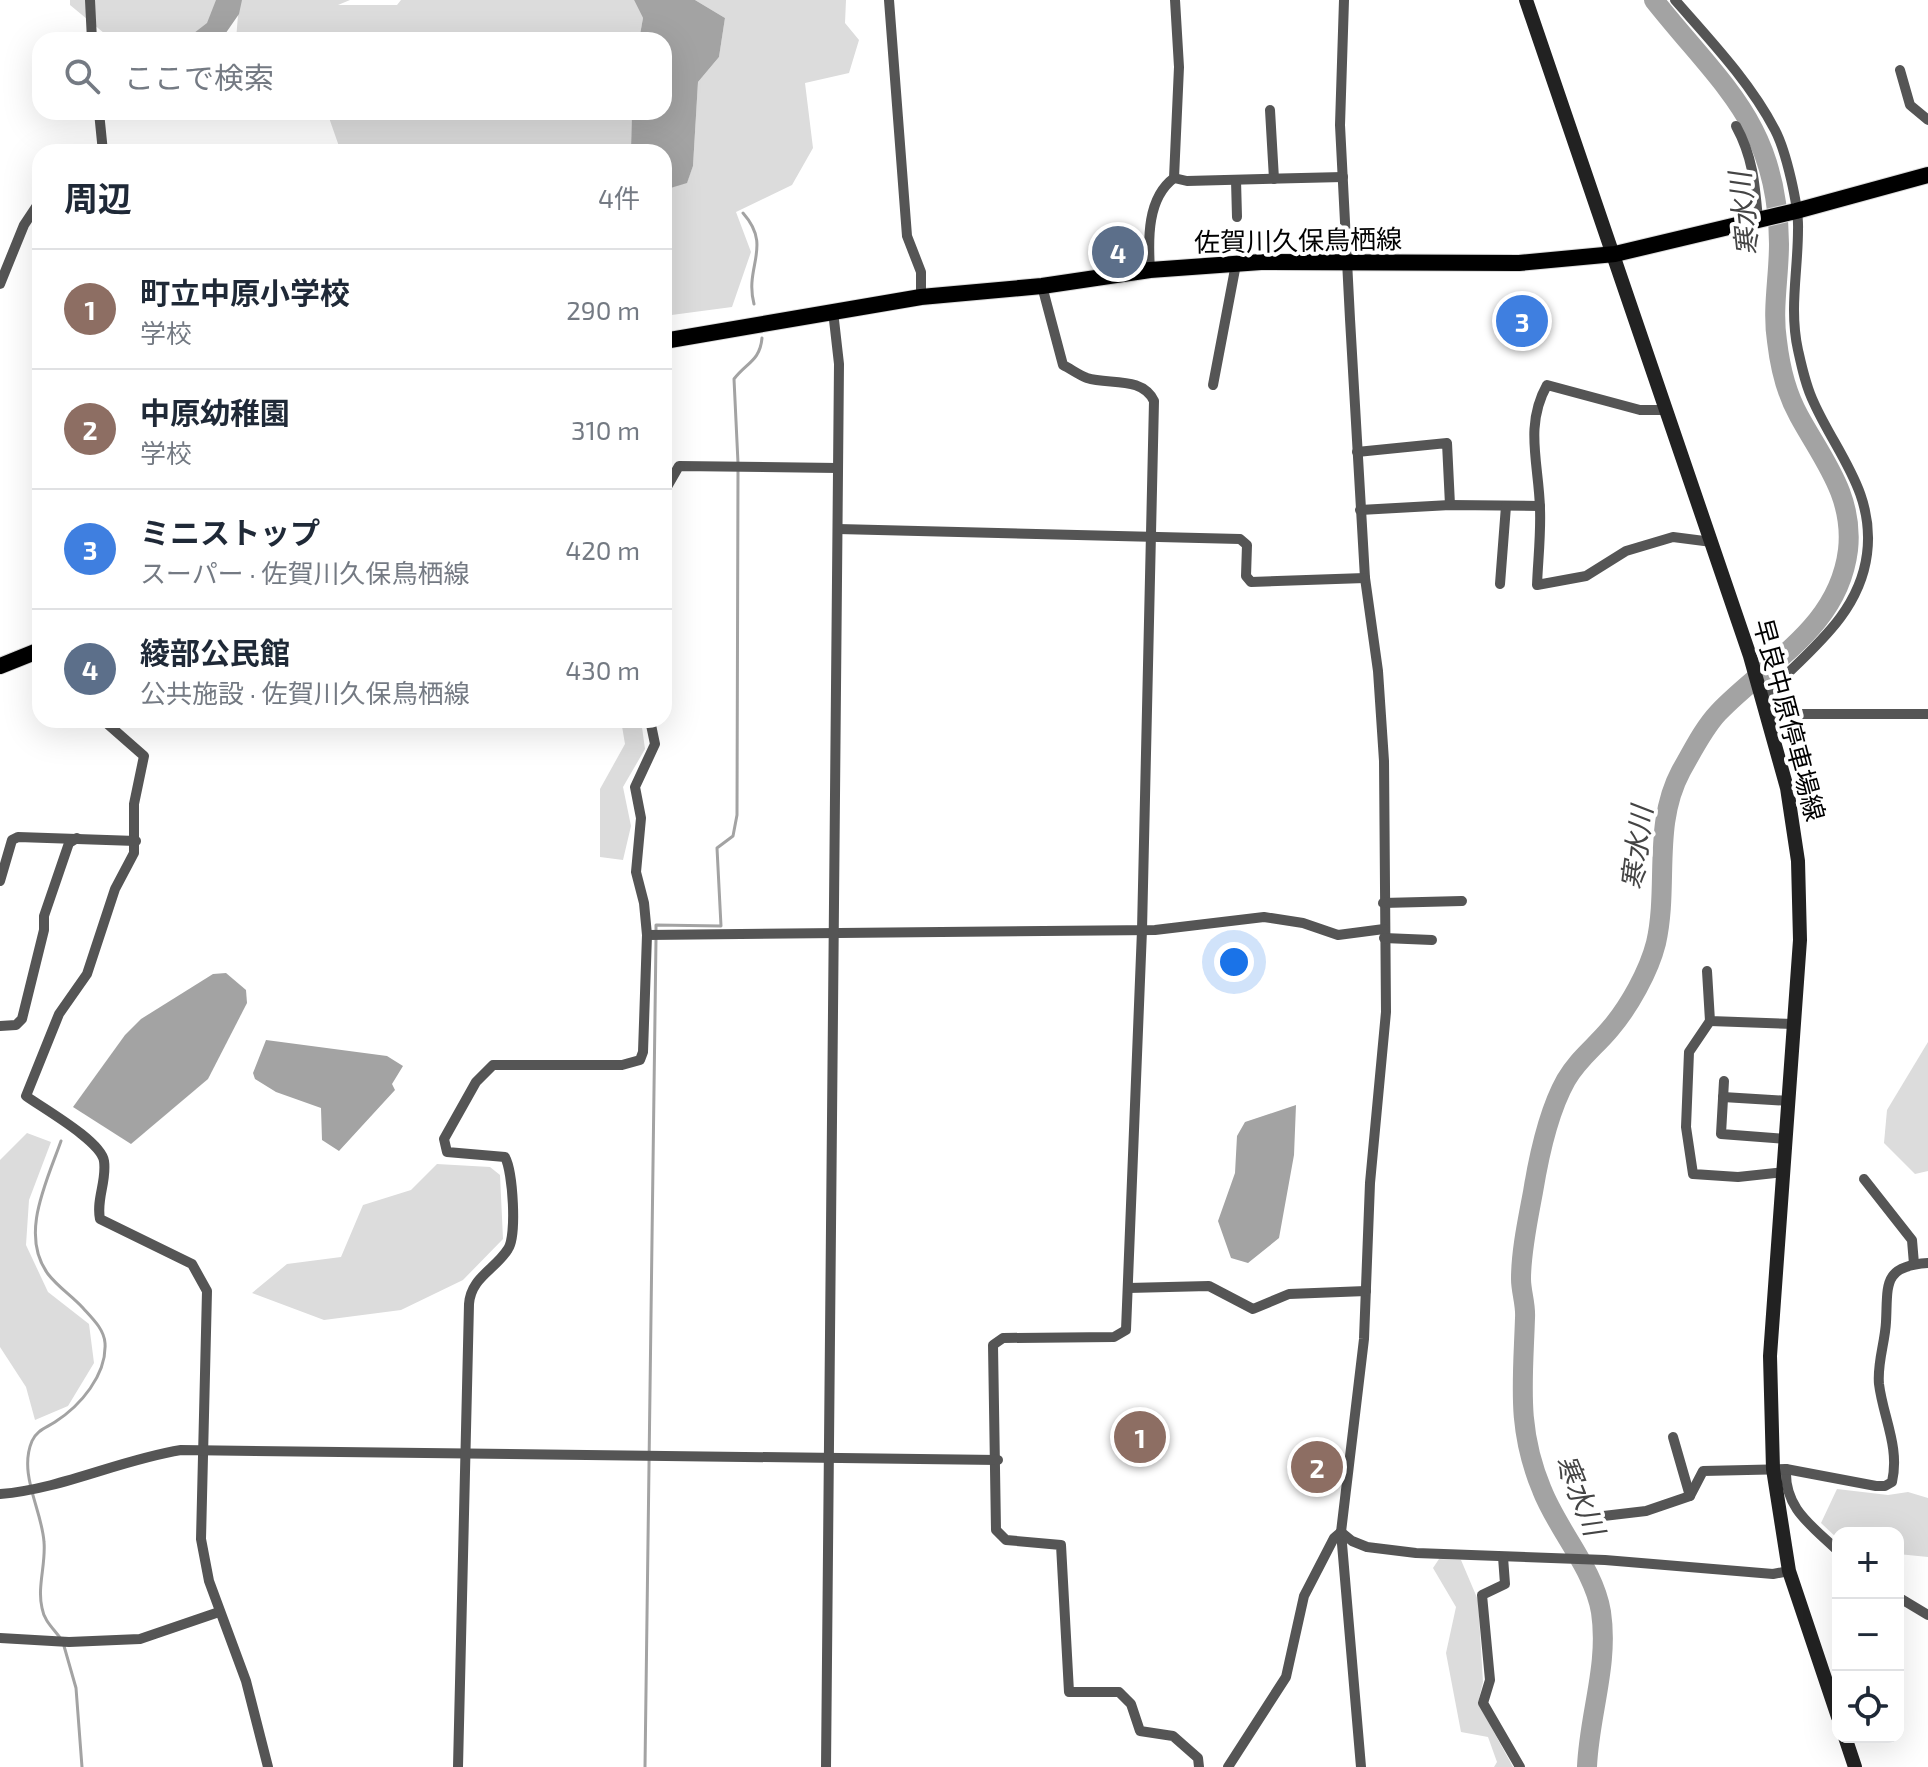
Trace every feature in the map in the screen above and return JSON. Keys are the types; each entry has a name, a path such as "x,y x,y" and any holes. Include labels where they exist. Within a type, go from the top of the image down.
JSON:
{"main road":[{"name":"早良中原停車場線","path":"1526,0 1750,656 1787,788 1798,861 1800,940 1770,1356 1789,1571 1832,1699"},
{"name":"佐賀川久保鳥栖線","path":"672,340 921,297 1042,286 1150,270 1349,261 1519,263 1615,254 1796,211 1928,175"},
{"path":"0,666 32,653"},
{"path":"1847,1743 1855,1767"}],"street":[{"path":"90,0 92,32"},
{"path":"889,0 907,236 921,272 921,297"},
{"path":"1150,270 1151,217 1161,188 1174,178 1179,67 1175,0"},
{"path":"1344,0 1340,125 1360,510 1383,746 1386,1012 1370,1183 1359,1386 1341,1532 1361,1767"},
{"path":"1675,0 1722,53 1776,131 1799,228 1793,306 1797,346 1812,399 1861,490 1869,533 1862,576 1853,598 1815,649 1763,698"},
{"path":"1900,70 1910,105 1928,120"},
{"path":"1270,110 1274,179"},
{"path":"100,120 102,144"},
{"path":"1736,126 1751,160 1758,220"},
{"path":"1174,178 1187,181 1343,177"},
{"path":"1236,180 1237,217"},
{"path":"0,284 32,213"},
{"path":"1213,385 1236,264"},
{"path":"1042,286 1063,365 1087,378 1133,384 1154,401 1142,930 1126,1330 1122,1335 1003,1338 993,1345 998,1460 995,1518 999,1535 1006,1540 1056,1543 1063,1551 1069,1692 1119,1692 1126,1696 1140,1731 1173,1736 1198,1758 1199,1767"},
{"path":"826,1767 839,364 833,311"},
{"path":"1667,410 1640,410 1547,385 1538,403 1531,438 1540,506 1537,585 1586,576 1626,551 1673,537 1712,542"},
{"path":"1357,452 1447,443 1450,505"},
{"path":"672,478 679,466 838,468"},
{"path":"1360,510 1450,505 1540,506"},
{"path":"1500,584 1506,506"},
{"path":"838,529 1244,541 1246,576 1251,582 1365,578"},
{"path":"1767,714 1928,714"},
{"path":"112,728 144,756 134,804 134,853 115,889 87,974 59,1014 26,1096 97,1146 104,1161 98,1208 100,1219 192,1264 207,1291 201,1539 219,1612 246,1681 268,1767"},
{"path":"458,1767 470,1292 512,1241 511,1176 505,1157 447,1152 444,1139 476,1082 493,1065 622,1065 640,1060 643,1052 647,935 644,903 636,872 641,818 635,787 655,744 652,728"},
{"path":"0,881 12,840 18,837 136,841"},
{"path":"0,1026 16,1025 22,1019 44,930 44,916 69,843 77,838"},
{"path":"1383,903 1462,901"},
{"path":"647,935 1183,929 1264,917 1303,923 1338,935 1384,934 1432,940"},
{"path":"1707,971 1710,1021 1689,1052 1686,1127 1693,1174 1738,1177 1784,1172"},
{"path":"1710,1021 1794,1024"},
{"path":"1724,1081 1721,1134 1786,1139"},
{"path":"1723,1097 1789,1101"},
{"path":"1864,1179 1912,1240 1914,1264"},
{"path":"1595,1517 1646,1511 1690,1496 1703,1471 1779,1469 1876,1486 1892,1482 1892,1432 1879,1387 1889,1280 1895,1271 1914,1264 1928,1264"},
{"path":"1128,1288 1209,1286 1253,1309 1289,1294 1366,1291"},
{"path":"1673,1437 1690,1496"},
{"path":"0,1494 40,1489 137,1458 202,1450 998,1460"},
{"path":"1779,1469 1794,1510 1832,1545"},
{"path":"1341,1532 1367,1547 1503,1557 1605,1560 1773,1574 1789,1571"},
{"path":"1228,1767 1286,1677 1304,1596 1334,1538 1341,1532"},
{"path":"1503,1557 1505,1584 1482,1595 1490,1680 1483,1703 1520,1767"},
{"path":"1901,1599 1928,1615"},
{"path":"0,1638 56,1642 140,1639 219,1612"}],"shaded area":[{"path":"70,0 350,0 338,5 397,5 401,0 634,0 643,18 640,32 237,32 238,15 197,32 103,32 70,5"},
{"path":"216,0 242,0 239,14 227,32 195,32 207,23"},
{"path":"634,0 695,0 725,18 719,57 698,82 693,166 687,183 672,188 672,144 631,144 632,120 672,120 672,32 640,32 643,18"},
{"path":"695,0 846,0 845,23 859,40 849,73 805,83 813,148 792,185 736,212 751,252 732,307 672,315 672,187 687,182 693,166 698,82 719,57 725,18"},
{"path":"330,120 632,120 631,144 338,144"},
{"path":"622,728 642,728 645,749 623,787 631,826 623,860 600,857 600,789 625,744"},
{"path":"226,973 246,990 247,1003 208,1079 131,1144 73,1107 125,1035 141,1019 213,974"},
{"path":"266,1040 387,1056 403,1066 392,1084 395,1090 339,1151 322,1140 321,1108 276,1092 255,1079 253,1073"},
{"path":"1928,1042 1928,1171 1915,1174 1884,1143 1887,1110"},
{"path":"1296,1105 1294,1155 1279,1238 1248,1263 1231,1258 1218,1221 1235,1173 1237,1136 1245,1122"},
{"path":"27,1133 51,1142 29,1200 26,1245 48,1292 89,1324 94,1363 68,1406 35,1420 26,1387 0,1347 0,1160"},
{"path":"437,1164 490,1167 500,1175 503,1239 463,1280 401,1310 324,1320 252,1293 287,1264 341,1257 363,1205 411,1190"},
{"path":"1837,1489 1888,1495 1908,1492 1928,1498 1928,1557 1904,1555 1904,1527 1832,1527 1832,1533 1821,1523"},
{"path":"1439,1559 1461,1560 1478,1600 1483,1682 1478,1703 1513,1767 1494,1767 1497,1762 1488,1737 1461,1732 1446,1653 1456,1607 1433,1568"}],"waterway":[{"name":"寒水川","path":"1587,1767 1601,1671 1601,1612 1591,1581 1542,1490 1528,1446 1523,1405 1525,1313 1521,1268 1538,1163 1549,1120 1566,1080 1624,1010 1653,954 1660,921 1667,813 1681,771 1718,713 1797,642 1830,602 1842,578 1849,531 1835,479 1794,407 1782,370 1775,317 1779,244 1769,167 1742,109 1654,0"},
{"path":"743,213 756,236 752,279 754,304"},
{"path":"738,463 734,379 755,357 762,338"},
{"path":"656,931 656,925 721,926 717,848 733,836 737,815 738,470"},
{"path":"645,1767 656,939"},
{"path":"61,1141 38,1208 36,1242 48,1274 94,1320 105,1343 102,1367 97,1378 64,1415 36,1434 28,1454 29,1479 44,1542 40,1592 42,1608 47,1621 61,1639"},
{"path":"64,1646 76,1688 82,1767"}],"place":[{"name":"綾部公民館","path":"1118,252"},
{"name":"ミニストップ","path":"1522,321"},
{"name":"町立中原小学校","path":"1140,1437"},
{"name":"中原幼稚園","path":"1317,1467"}]}
